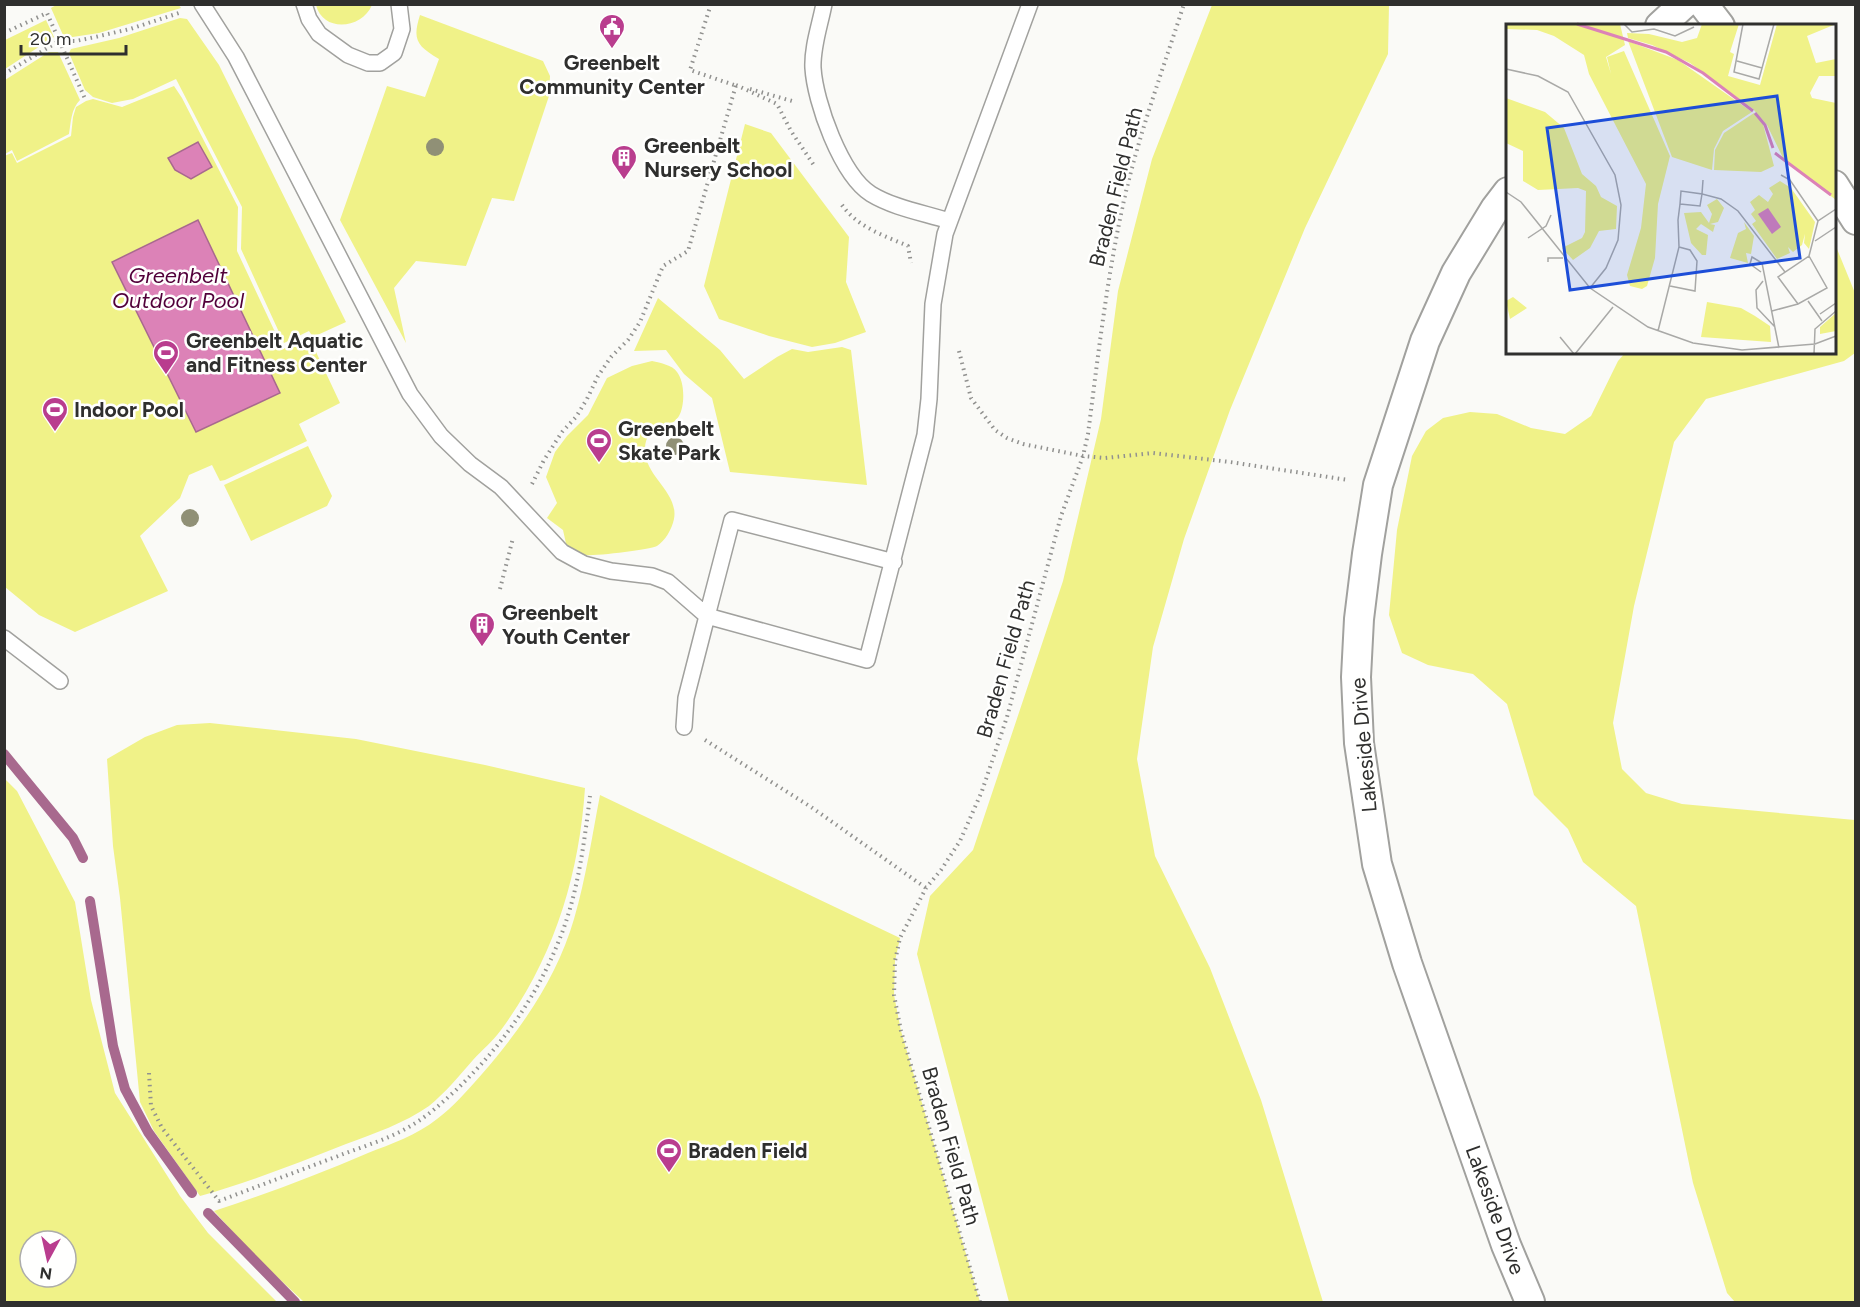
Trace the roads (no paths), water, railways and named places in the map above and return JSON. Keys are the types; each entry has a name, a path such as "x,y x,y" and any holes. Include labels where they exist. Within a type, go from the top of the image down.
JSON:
{"street":[{"path":"1662,24 1684,4"},
{"path":"1703,4 1718,24"},
{"path":"1836,188 1856,219"},
{"name":"Lakeside Drive","path":"1506,195 1456,273 1425,341 1378,485 1366,554 1356,677 1359,743 1377,864 1407,963 1506,1245 1530,1302"}],"lane":[{"path":"202,4 236,57 410,394 441,436 470,464 501,487 562,552 584,564 611,571 652,576 668,582 707,616 867,660 925,435 933,304 949,221 1030,4"},
{"path":"304,4 309,19 319,34 348,55 368,63 380,63 394,53 402,29 399,4"},
{"path":"824,4 813,65 816,90 821,110 847,167 861,186 887,202 949,221"},
{"path":"684,727 686,698 732,520 894,562"},
{"path":"4,638 60,681"}],"water":[{"path":"198,142 212,167 191,179 175,170 168,158"},
{"name":"Greenbelt Outdoor Pool","path":"198,220 280,393 196,432 112,262"}],"waterway":[{"path":"4,754 73,838 83,858"},
{"path":"90,901 113,1046 125,1089 148,1132 192,1193"},
{"path":"208,1213 295,1302"}],"place":[{"name":"Greenbelt Community Center","path":"612,50"},
{"name":"Greenbelt Nursery School","path":"624,181"},
{"name":"Greenbelt Aquatic and Fitness Center","path":"166,376"},
{"name":"Indoor Pool","path":"55,433"},
{"name":"Greenbelt Skate Park","path":"599,464"},
{"name":"Greenbelt Youth Center","path":"482,648"},
{"name":"Braden Field","path":"669,1174"}]}
